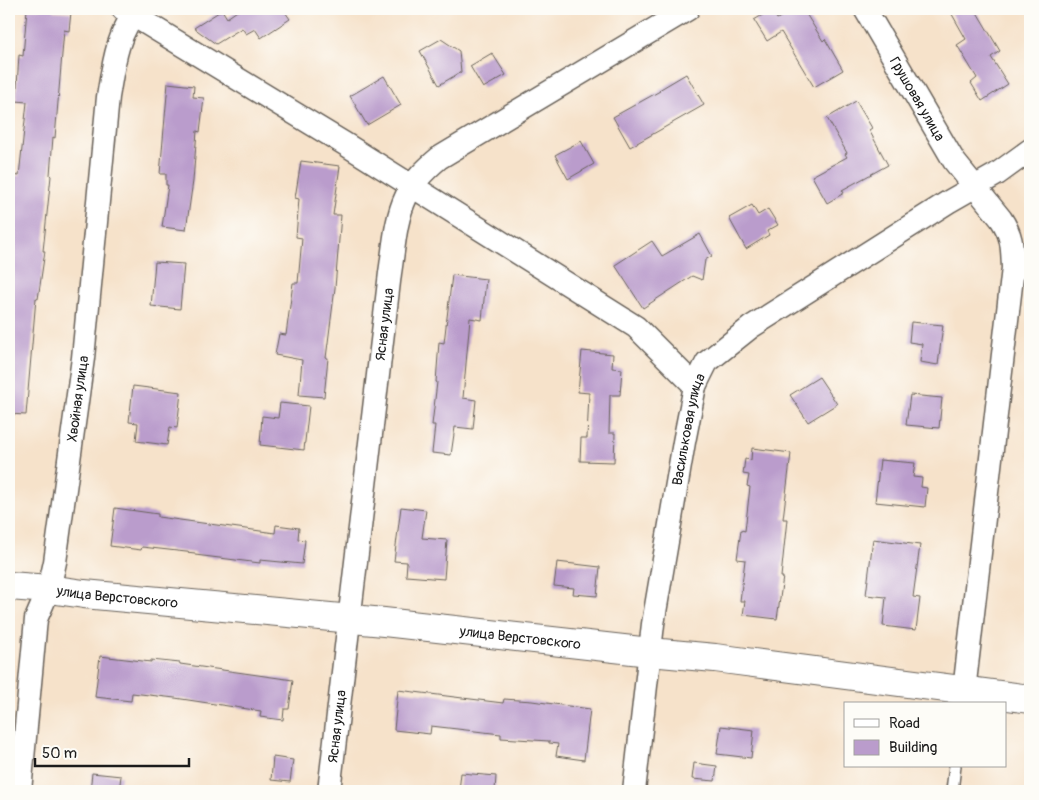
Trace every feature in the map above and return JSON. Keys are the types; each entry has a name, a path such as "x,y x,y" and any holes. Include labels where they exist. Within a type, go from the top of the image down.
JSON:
{"street":[{"name":"Ясная улица","path":"329,791 390,274 400,212 406,196 426,169 439,158 688,9"},
{"name":"Грушовая улица","path":"865,9 954,161 1008,229 1012,240 1013,268 963,697"},
{"path":"131,11 636,327 695,386"},
{"name":"Хвойная улица","path":"20,791 36,619 49,589 55,562 83,358 108,97 117,50 131,11"},
{"name":"Васильковая улица","path":"634,791 653,624 695,386 707,362 750,328 931,213 998,174 1030,150"},
{"name":"улица Верстовского","path":"9,586 607,646 715,658 963,697 1030,699"}],"lane":[{"path":"952,791 955,768"}],"building":[{"path":"27,9 54,9 54,11 71,12 69,31 64,30 43,251 45,251 38,299 36,298 26,415 9,414 9,293 14,255 9,255 9,192 11,193 13,175 19,176 27,102 16,101 19,55 23,56"},
{"path":"240,9 283,9 290,19 261,38 255,29 246,34 242,28 216,44 194,28 222,10 227,18"},
{"path":"794,9 803,9 823,41 825,39 843,70 814,87 781,32 767,41 754,20 771,10 777,19"},
{"path":"949,9 975,9 1000,51 991,57 1008,84 982,101 971,83 977,78 957,45 966,39"},
{"path":"441,39 459,51 461,72 439,85 420,51"},
{"path":"492,53 506,75 483,88 470,66"},
{"path":"686,74 704,105 630,147 613,117"},
{"path":"384,76 401,105 367,125 350,96"},
{"path":"168,83 194,86 193,97 204,98 200,132 197,131 193,181 186,230 162,227 168,185 166,185 166,174 160,174"},
{"path":"856,101 872,128 869,130 888,165 842,190 844,193 827,203 812,176 847,157 845,154 847,153 827,118"},
{"path":"581,141 594,164 568,179 555,155"},
{"path":"301,161 340,166 333,215 341,215 335,288 326,358 328,358 324,397 299,395 302,360 275,355 279,334 286,335 293,283 298,283 302,238 296,237 299,199 295,198"},
{"path":"752,205 758,215 768,209 778,225 767,231 769,235 746,249 729,218"},
{"path":"700,234 712,256 705,260 702,280 692,276 643,308 615,265 652,241 662,256"},
{"path":"155,262 184,264 180,309 151,306"},
{"path":"452,275 486,279 482,320 470,318 463,398 476,400 473,429 455,427 451,455 432,453 435,425 432,425 439,342 444,343"},
{"path":"911,322 943,325 938,365 920,362 922,344 909,342"},
{"path":"582,351 613,354 612,368 622,369 620,395 610,395 609,433 615,433 614,462 580,461 581,438 587,438 589,393 578,392"},
{"path":"819,377 837,404 808,422 790,395"},
{"path":"133,386 181,392 177,428 170,427 167,445 136,441 138,423 129,422"},
{"path":"910,395 942,398 939,428 906,425"},
{"path":"280,403 309,406 304,450 260,445 262,416 278,418"},
{"path":"752,448 791,453 783,519 787,519 781,577 783,577 777,619 743,615 745,601 740,601 745,560 737,559 741,530 745,531 750,487 747,486 749,475 743,474 745,459 751,460"},
{"path":"880,460 915,463 913,477 922,478 921,487 927,488 925,507 875,502"},
{"path":"401,507 426,510 422,538 447,540 444,579 406,576 407,562 394,561"},
{"path":"115,508 158,514 158,517 275,533 276,525 299,528 298,539 305,540 302,564 260,560 260,563 195,555 195,553 142,547 141,550 110,546"},
{"path":"873,539 920,545 913,597 920,598 916,630 883,626 886,597 866,595"},
{"path":"557,562 600,567 597,596 573,594 574,588 554,586"},
{"path":"100,656 151,662 151,660 180,663 293,680 289,709 284,709 283,720 260,717 261,711 175,698 132,693 131,701 95,697"},
{"path":"398,690 503,703 504,699 590,709 584,760 556,756 558,744 549,743 549,741 501,738 501,734 431,726 430,734 394,730"},
{"path":"721,726 754,730 751,758 717,754"},
{"path":"273,757 293,760 290,782 271,780"},
{"path":"694,763 717,766 715,781 692,779"},
{"path":"92,773 121,776 119,791 90,791"},
{"path":"461,773 496,776 495,791 459,791"}]}
